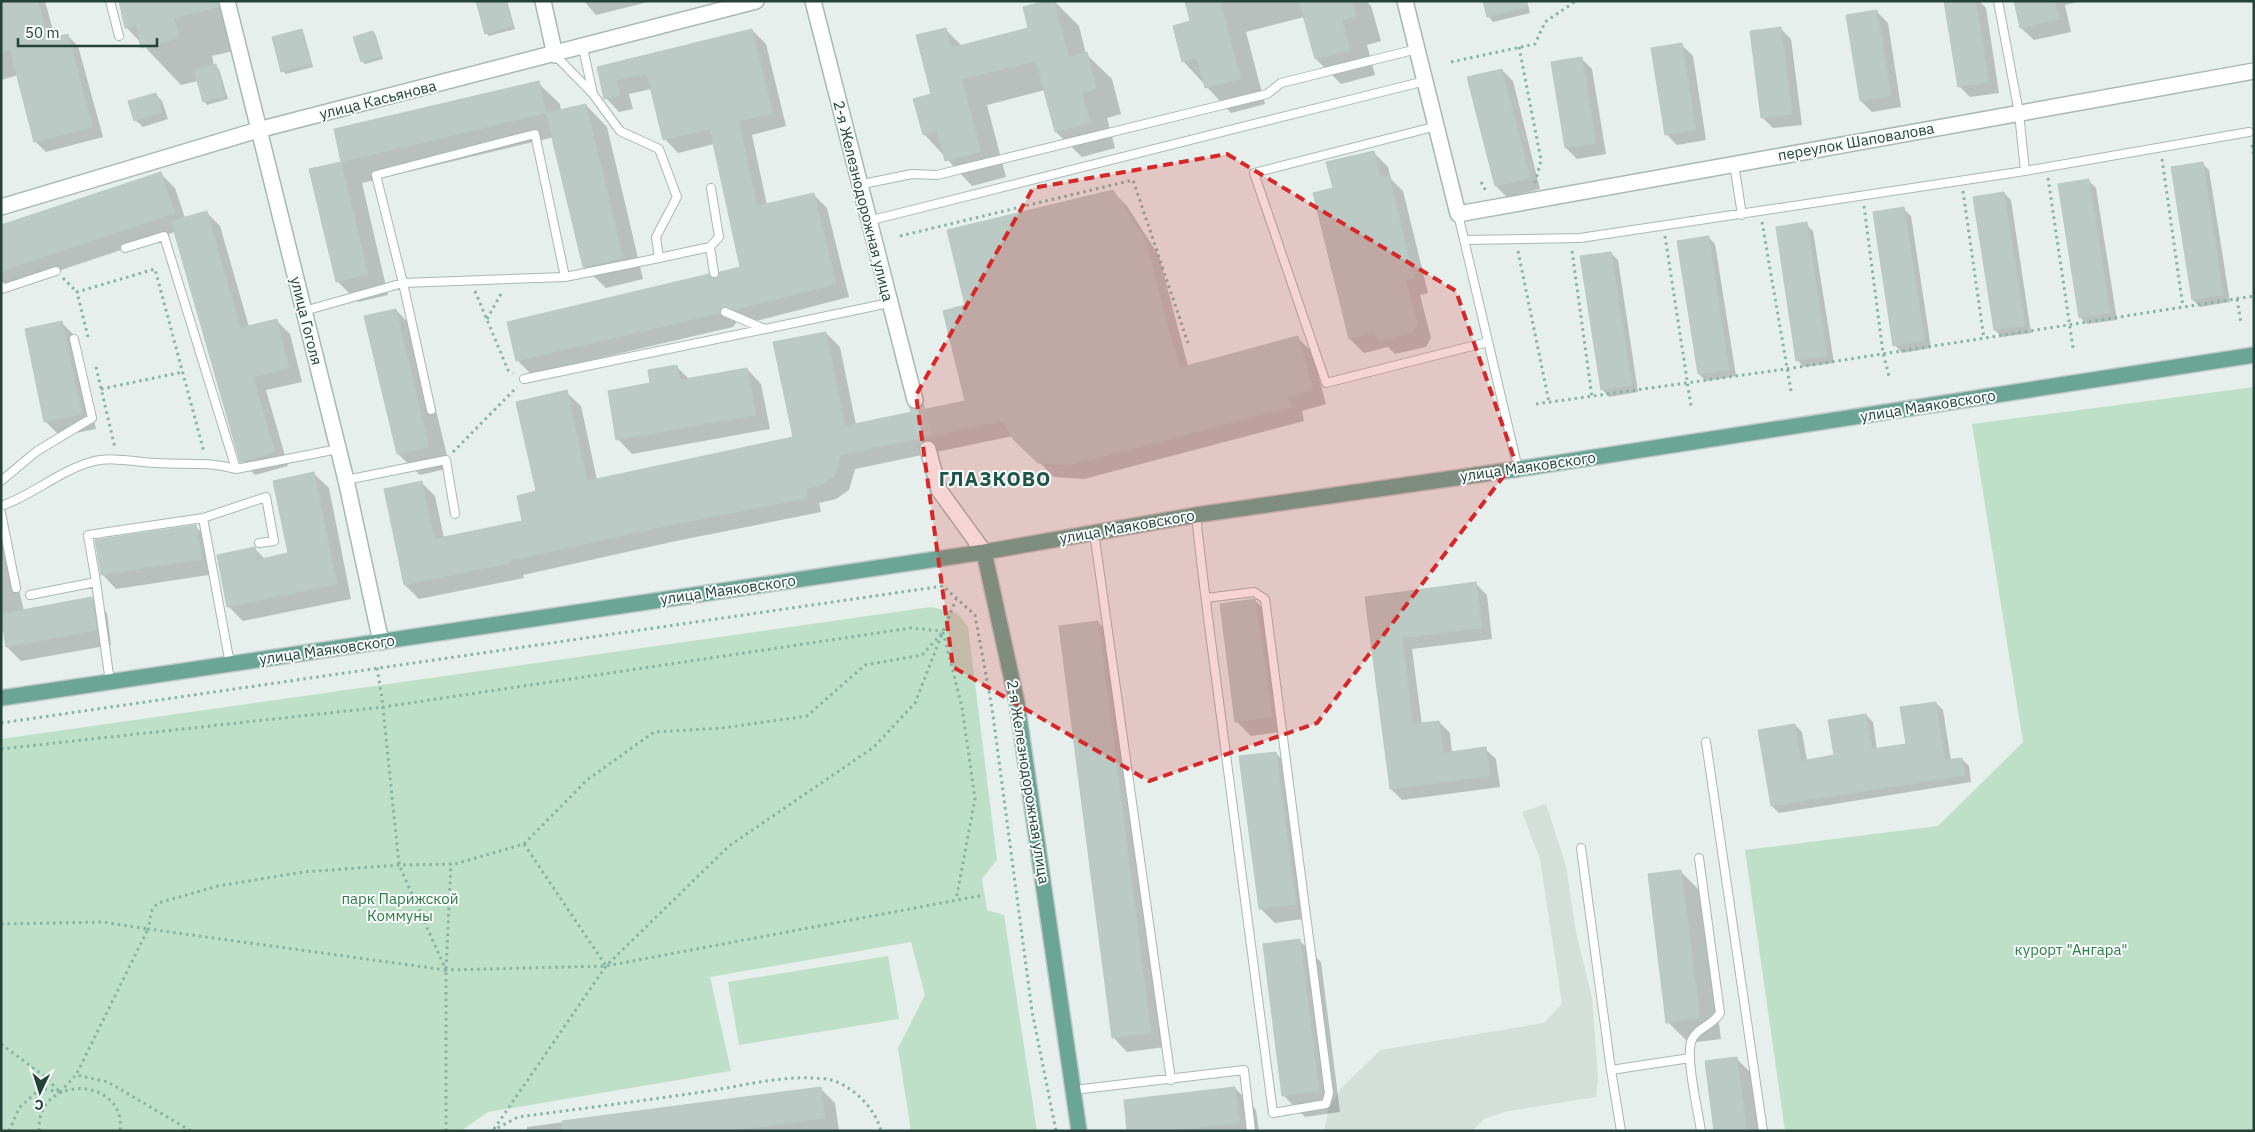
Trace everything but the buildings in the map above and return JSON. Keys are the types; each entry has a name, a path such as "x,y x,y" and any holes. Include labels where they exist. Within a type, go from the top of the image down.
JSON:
{"main road":[{"name":"улица Маяковского","path":"1,698 984,552 1196,515 1518,469 2254,355"},
{"name":"2-я Железнодорожная улица","path":"984,552 1017,703 1079,1131"}],"street":[{"name":"улица Гоголя","path":"227,1 346,480 381,642"},
{"path":"544,1 555,55"},
{"name":"улица Касьянова","path":"1,207 258,130 583,48 756,1"},
{"name":"2-я Железнодорожная улица","path":"813,1 858,185 915,400"},
{"path":"1405,1 1458,214"},
{"name":"переулок Шаповалова","path":"1458,214 2254,71"},
{"name":"2-я Железнодорожная улица","path":"928,449 939,490 984,552"}],"lane":[{"path":"110,1 119,36"},
{"path":"1998,1 2018,113 2025,171"},
{"path":"583,48 593,94"},
{"path":"858,185 912,174 937,175 1267,94 1281,83 1417,49"},
{"path":"555,55 593,94 620,131 660,149 677,197 656,237 659,258"},
{"path":"868,221 1425,81"},
{"path":"1437,126 1254,173 1326,384 1488,342"},
{"path":"1464,240 1570,238 1663,226 2047,168 2249,132"},
{"path":"431,410 403,283 376,175 536,134 565,277"},
{"path":"1734,164 1742,215"},
{"path":"304,311 403,283 565,277 710,248 719,237 711,188"},
{"path":"1458,214 1518,469"},
{"path":"125,248 164,236 236,469"},
{"path":"710,248 714,273"},
{"path":"1,286 2,289 56,272"},
{"path":"524,379 889,303"},
{"path":"725,312 765,329"},
{"path":"1,482 37,451 92,418 74,339"},
{"path":"1,506 21,499 72,470 91,462 118,460 155,463 207,462 236,469 338,448"},
{"path":"346,480 446,460 456,514"},
{"path":"110,682 88,534 203,518 266,497 274,541 260,543"},
{"path":"1,513 16,588"},
{"path":"1196,515 1206,598 1273,1113 1326,1104 1329,1092 1265,600 1254,592 1206,598"},
{"path":"203,518 230,664"},
{"path":"1094,532 1171,1080"},
{"path":"30,595 96,582"},
{"path":"1706,742 1763,1131"},
{"path":"1581,848 1621,1131"},
{"path":"1699,858 1720,1013 1716,1020 1700,1028 1691,1042 1690,1058 1701,1131"},
{"path":"1612,1070 1690,1058"},
{"path":"1074,1090 1244,1070 1251,1131"}],"path":[{"path":"1451,62 1536,44 1545,22 1576,1"},
{"path":"1519,48 1541,160 1531,201"},
{"path":"2161,147 2183,307"},
{"path":"2047,168 2073,348"},
{"path":"900,236 1133,180 1188,343"},
{"path":"1962,181 1984,339"},
{"path":"1862,196 1883,353 1889,376"},
{"path":"1761,212 1791,391"},
{"path":"1663,226 1691,406"},
{"path":"1570,238 1592,396"},
{"path":"1515,239 1549,402"},
{"path":"77,292 155,269 207,462"},
{"path":"56,272 77,292 90,345"},
{"path":"487,320 509,279"},
{"path":"446,460 524,379 508,370 471,281"},
{"path":"1536,404 1786,370 1883,353 2069,327 2254,296"},
{"path":"2237,299 2241,323"},
{"path":"94,363 118,460"},
{"path":"101,389 183,372"},
{"path":"1,723 943,586 975,615 977,624 992,708 1032,1011 1056,1131"},
{"path":"493,1130 606,966 729,846 874,748 915,703 955,606 956,598"},
{"path":"1,749 383,707 911,628 943,632"},
{"path":"39,1131 42,1111 50,1100 76,1075 148,929 152,910 158,904 218,886 303,872 400,865 451,864 524,844 587,780 654,732 722,728 807,716 865,665 922,654 943,632"},
{"path":"943,632 962,707 975,799 956,900"},
{"path":"377,668 400,865 446,970"},
{"path":"524,844 606,966"},
{"path":"446,1131 446,970 451,864"},
{"path":"1,924 103,922 446,970 606,966 984,895"},
{"path":"1,1044 44,1076 60,1092"},
{"path":"76,1075 108,1082 191,1131"},
{"path":"493,1130 518,1117 705,1092 776,1078 828,1080 861,1096 880,1124 881,1131"},
{"path":"9,1131 19,1108 41,1088 60,1092 73,1088 87,1088 100,1092 111,1101 118,1113 120,1131"}],"highlighted area":[{"path":"1227,154 1456,291 1515,461 1317,723 1149,781 953,667 916,395 1033,188"}],"shaded area":[{"path":"1546,804 1566,866 1576,932 1592,998 1598,1078 1596,1097 1508,1111 1484,1119 1473,1131 1324,1131 1329,1107 1342,1087 1381,1050 1544,1023 1562,1004 1540,859 1522,812"}],"green space":[{"name":"курорт \"Ангара\"","path":"2254,387 2254,1131 1785,1131 1745,850 1938,826 2023,742 1972,424"},
{"name":"парк Парижской Коммуны","path":"931,607 957,613 968,627 997,860 982,879 987,910 1004,915 1037,1131 911,1131 898,1048 925,995 911,942 710,977 731,1071 488,1112 461,1131 1,1131 1,739"},
{"path":"888,956 899,1019 739,1045 728,982"}],"tunnel":[{"path":"915,400 928,449"}],"district":[{"name":"ГЛАЗКОВО","path":"995,479"}]}
